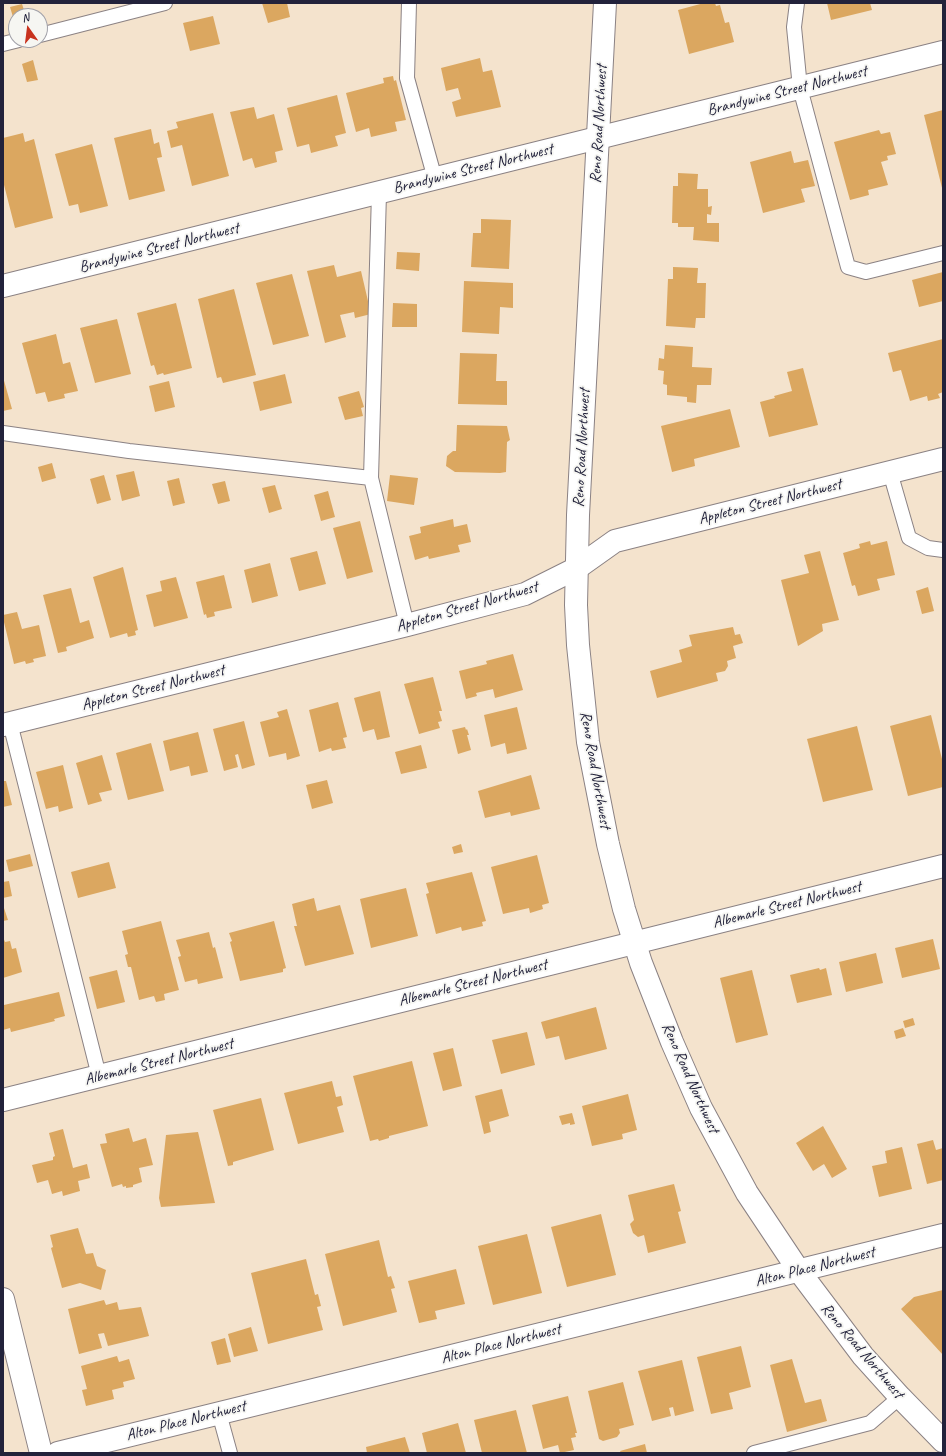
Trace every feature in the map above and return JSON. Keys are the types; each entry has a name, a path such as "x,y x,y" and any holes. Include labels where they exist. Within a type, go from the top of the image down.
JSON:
{"street":[{"name":"Reno Road Northwest","path":"605,3 597,138 577,568 578,645 588,742 608,844 635,943 672,1042 701,1108 747,1193 799,1271 863,1356 943,1441"},
{"name":"Brandywine Street Northwest","path":"3,286 943,52"},
{"name":"Appleton Street Northwest","path":"7,724 407,625 525,594 577,568 615,541 943,459"},
{"name":"Albemarle Street Northwest","path":"3,1100 943,866"},
{"name":"Alton Place Northwest","path":"58,1453 943,1235"},
{"path":"3,1299 41,1453"}],"lane":[{"path":"48,33 165,3"},
{"path":"409,3 407,78 435,179"},
{"path":"796,3 794,27 800,88 848,267 866,272 943,253"},
{"path":"379,193 370,478 407,625"},
{"path":"3,433 129,451 370,478"},
{"path":"890,472 909,538 928,548 943,550"},
{"path":"7,724 99,1076"},
{"path":"754,1453 870,1423 900,1397"},
{"path":"219,1413 230,1453"}],"building":[{"path":"262,3 287,3 290,17 268,23"},
{"path":"704,3 715,3 716,6 720,5 725,23 729,22 734,42 689,54 678,10"},
{"path":"827,3 870,3 872,10 831,20"},
{"path":"22,4 23,8 10,8"},
{"path":"213,16 220,44 190,51 183,23"},
{"path":"480,58 483,72 492,70 501,107 456,117 452,102 461,99 458,88 446,91 441,68"},
{"path":"33,60 38,80 27,82 22,64"},
{"path":"393,76 394,81 396,80 406,120 395,122 397,131 371,137 369,128 356,132 346,93 384,83 383,78"},
{"path":"337,95 346,133 335,136 338,146 311,153 309,144 297,147 287,108"},
{"path":"254,107 257,119 274,114 283,150 275,152 277,162 255,168 252,158 243,161 230,112"},
{"path":"943,110 943,192 924,115"},
{"path":"213,113 229,176 192,186 182,145 171,148 167,131 178,128 176,122"},
{"path":"151,129 154,144 159,142 162,157 157,158 165,191 129,200 114,138"},
{"path":"879,130 881,134 890,132 896,154 887,156 888,160 881,162 888,185 868,190 869,195 850,200 834,142"},
{"path":"23,133 25,142 34,139 53,218 15,228 3,181 3,138"},
{"path":"92,144 108,206 80,213 78,204 69,206 55,154"},
{"path":"791,151 794,163 808,160 815,186 801,189 805,202 763,213 750,162"},
{"path":"678,173 698,174 697,189 708,189 708,207 712,206 711,215 707,214 707,223 719,223 719,242 693,240 694,227 678,227 678,223 672,223 673,186 678,186"},
{"path":"481,219 511,220 509,269 471,267 473,233 481,233"},
{"path":"397,252 420,253 419,271 396,269"},
{"path":"334,265 337,277 361,271 371,314 355,318 354,312 340,315 346,337 325,343 307,271"},
{"path":"673,267 698,268 697,283 706,283 705,318 696,318 695,328 666,326 668,279 673,279"},
{"path":"943,272 943,301 919,307 912,280"},
{"path":"292,274 309,336 273,345 256,283"},
{"path":"464,281 513,283 513,308 500,307 499,334 462,332"},
{"path":"234,289 256,375 223,383 221,377 217,378 198,299"},
{"path":"176,303 192,368 164,375 163,373 157,375 154,365 151,366 137,313"},
{"path":"393,303 417,304 417,327 392,327"},
{"path":"117,319 131,374 95,383 80,328"},
{"path":"56,334 63,364 70,362 78,391 64,394 65,398 48,402 45,392 36,394 22,343"},
{"path":"943,339 943,392 938,394 940,398 928,401 927,396 910,401 901,370 893,372 888,353"},
{"path":"665,345 693,347 692,367 712,368 711,385 697,385 696,403 687,402 687,397 667,395 667,385 663,384 664,371 658,370 659,358 664,359"},
{"path":"460,353 497,354 496,381 507,381 507,405 458,404"},
{"path":"803,368 818,425 769,437 760,402 792,391 787,372"},
{"path":"285,374 292,403 260,411 253,382"},
{"path":"3,377 12,409 3,411"},
{"path":"169,381 175,407 155,412 149,386"},
{"path":"359,391 364,407 361,408 363,416 345,420 338,397"},
{"path":"730,409 740,447 694,459 695,466 672,472 661,426"},
{"path":"457,425 507,426 510,440 507,442 506,472 455,472 446,466 447,456 453,451 456,451"},
{"path":"52,463 56,478 42,482 38,467"},
{"path":"134,471 140,496 122,501 116,475"},
{"path":"104,475 111,500 97,504 90,479"},
{"path":"390,475 418,478 414,505 387,501"},
{"path":"179,478 185,503 173,506 167,481"},
{"path":"225,481 230,501 218,504 212,484"},
{"path":"275,485 282,509 269,513 262,488"},
{"path":"328,491 335,517 321,521 314,495"},
{"path":"453,519 454,527 467,524 471,542 458,545 460,552 429,559 428,556 415,560 409,536 421,533 420,527"},
{"path":"360,521 373,572 347,579 333,528"},
{"path":"870,541 871,545 887,541 895,575 877,579 880,590 858,596 855,585 852,586 843,553 860,548 859,544"},
{"path":"317,551 326,584 299,591 290,558"},
{"path":"820,551 839,620 822,624 823,631 798,646 781,580 809,573 804,555"},
{"path":"270,563 278,596 252,603 244,570"},
{"path":"123,567 138,630 135,631 136,635 128,637 127,633 110,638 93,577"},
{"path":"224,575 232,608 214,612 215,616 207,618 206,614 204,615 196,582"},
{"path":"176,577 188,618 154,627 146,595 162,591 160,581"},
{"path":"928,587 934,611 922,614 916,591"},
{"path":"71,588 80,623 89,620 94,638 66,647 67,651 58,653 43,595"},
{"path":"17,612 22,629 39,625 46,656 33,659 34,662 26,664 25,661 14,664 3,615"},
{"path":"733,627 735,635 740,634 743,643 733,646 736,658 727,661 728,666 725,671 716,673 718,681 657,698 650,671 682,662 679,650 692,646 689,635"},
{"path":"513,654 523,690 495,698 493,689 476,693 477,696 466,699 459,671 487,664 486,661"},
{"path":"433,677 442,711 439,711 442,721 438,722 440,728 419,734 404,684"},
{"path":"380,691 390,737 377,740 374,729 363,732 354,698"},
{"path":"338,702 347,737 343,738 346,748 332,751 331,748 319,752 309,710"},
{"path":"517,707 527,749 507,754 505,743 491,747 484,715"},
{"path":"287,709 300,756 287,760 286,753 269,757 260,722 279,717 277,712"},
{"path":"931,715 943,763 943,787 908,796 890,726"},
{"path":"244,721 255,765 242,769 238,754 235,755 238,767 224,771 213,729"},
{"path":"857,726 873,790 823,802 807,739"},
{"path":"465,727 469,735 467,735 471,750 458,754 452,730"},
{"path":"198,732 208,772 191,776 189,766 170,771 163,741"},
{"path":"151,743 164,791 128,800 116,753"},
{"path":"421,745 427,768 401,774 395,752"},
{"path":"102,755 112,790 99,793 102,801 88,805 76,763"},
{"path":"63,765 73,808 59,812 58,806 46,809 36,772"},
{"path":"531,775 540,809 511,816 510,812 485,818 478,791"},
{"path":"327,780 333,803 312,809 306,785"},
{"path":"3,781 6,781 12,805 3,807"},
{"path":"461,844 463,852 454,854 452,847"},
{"path":"30,854 33,866 9,872 6,860"},
{"path":"537,855 549,903 542,905 543,909 530,913 529,908 503,914 491,867"},
{"path":"109,862 116,888 78,898 71,872"},
{"path":"472,872 486,921 482,922 483,926 462,931 461,927 436,934 426,894 429,893 426,883"},
{"path":"9,881 12,896 3,898 3,882"},
{"path":"406,888 418,936 371,948 360,899"},
{"path":"314,898 317,911 340,905 354,954 305,966 294,926 297,926 292,904"},
{"path":"3,905 8,920 3,921"},
{"path":"161,921 179,990 164,994 165,1000 156,1002 154,996 139,1000 131,967 128,967 125,955 128,954 122,931"},
{"path":"274,921 286,968 283,969 283,972 240,981 229,933"},
{"path":"209,932 213,948 215,947 223,978 198,984 197,979 185,982 178,957 181,956 176,940"},
{"path":"3,937 5,942 10,941 12,949 16,948 22,972 3,978"},
{"path":"933,939 940,969 902,978 895,948"},
{"path":"876,953 883,983 846,992 839,962"},
{"path":"819,968 820,970 826,968 832,995 797,1003 790,975"},
{"path":"117,970 125,1002 97,1009 89,977"},
{"path":"752,970 768,1035 736,1043 720,978"},
{"path":"59,992 65,1016 54,1019 55,1021 11,1032 10,1028 3,1030 4,1005"},
{"path":"596,1007 607,1049 565,1060 559,1036 546,1039 541,1022"},
{"path":"913,1018 915,1025 905,1028 903,1021"},
{"path":"903,1028 906,1036 896,1039 894,1031"},
{"path":"527,1032 535,1065 501,1074 492,1040"},
{"path":"453,1048 462,1086 443,1091 433,1053"},
{"path":"412,1061 428,1126 389,1136 389,1138 379,1141 378,1139 370,1141 353,1076"},
{"path":"332,1081 336,1097 341,1096 343,1105 337,1107 344,1132 298,1144 284,1093"},
{"path":"502,1089 509,1116 489,1122 491,1132 484,1134 475,1096"},
{"path":"628,1094 637,1130 622,1134 623,1139 592,1146 582,1106"},
{"path":"261,1098 274,1150 233,1162 233,1165 228,1166 213,1110"},
{"path":"572,1113 575,1124 570,1125 570,1123 562,1125 559,1116"},
{"path":"823,1126 847,1169 832,1178 824,1164 813,1171 796,1143"},
{"path":"129,1128 133,1142 146,1138 153,1165 139,1168 142,1182 133,1185 133,1187 126,1188 126,1186 123,1187 122,1184 112,1187 100,1144 107,1143 105,1134"},
{"path":"63,1129 73,1168 87,1164 90,1178 78,1181 80,1191 63,1196 62,1191 52,1194 48,1180 37,1183 32,1165 53,1160 53,1157 55,1156 49,1133"},
{"path":"198,1132 215,1203 161,1207 159,1198 166,1135"},
{"path":"933,1140 936,1150 943,1148 943,1180 927,1184 917,1144"},
{"path":"902,1147 912,1189 879,1197 872,1166 887,1163 885,1151"},
{"path":"674,1184 681,1211 678,1212 686,1243 648,1253 644,1235 638,1237 633,1233 630,1224 634,1220 628,1195"},
{"path":"601,1214 616,1275 567,1287 551,1227"},
{"path":"78,1228 86,1254 93,1253 97,1266 106,1270 101,1290 80,1283 62,1288 51,1248 53,1247 50,1235"},
{"path":"527,1234 542,1293 493,1305 478,1246"},
{"path":"379,1240 388,1277 391,1276 395,1288 391,1289 397,1312 343,1326 325,1254"},
{"path":"306,1259 315,1295 318,1294 321,1306 317,1307 323,1330 268,1344 251,1273"},
{"path":"456,1269 465,1304 435,1311 437,1319 419,1323 408,1281"},
{"path":"943,1290 943,1355 901,1309 914,1297"},
{"path":"104,1300 106,1305 117,1302 119,1310 141,1307 149,1336 108,1346 104,1333 98,1334 102,1348 79,1354 68,1309"},
{"path":"251,1327 258,1351 234,1357 228,1334"},
{"path":"225,1338 231,1362 217,1365 211,1342"},
{"path":"741,1346 751,1387 729,1393 733,1409 711,1414 697,1357"},
{"path":"117,1356 119,1362 129,1359 135,1379 123,1382 124,1387 112,1390 114,1399 86,1406 82,1390 87,1389 81,1366"},
{"path":"792,1359 805,1403 821,1399 827,1421 787,1432 770,1365"},
{"path":"682,1360 694,1411 675,1416 673,1407 669,1408 671,1416 652,1421 638,1371"},
{"path":"623,1382 634,1425 619,1429 620,1433 617,1437 603,1441 599,1439 588,1391"},
{"path":"568,1396 577,1433 575,1433 576,1437 571,1438 574,1450 560,1453 558,1445 543,1449 532,1405"},
{"path":"516,1410 527,1453 482,1453 474,1420"},
{"path":"458,1423 466,1453 427,1453 422,1433"},
{"path":"405,1437 410,1453 367,1453 366,1447"},
{"path":"645,1444 647,1453 621,1453 620,1451"}]}
